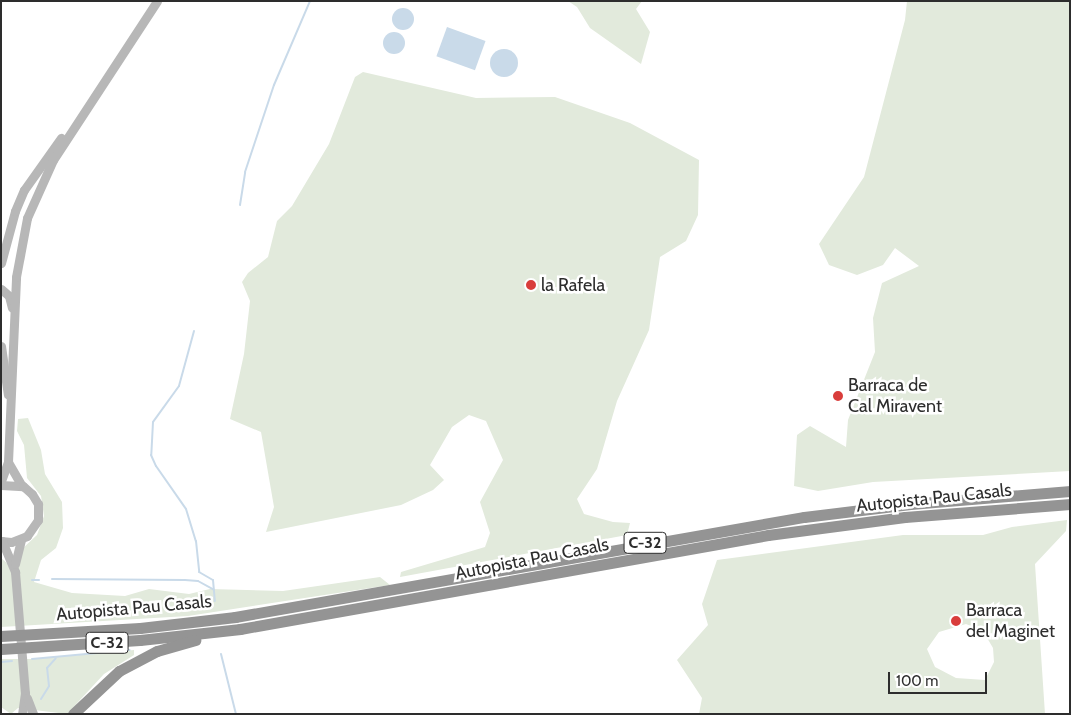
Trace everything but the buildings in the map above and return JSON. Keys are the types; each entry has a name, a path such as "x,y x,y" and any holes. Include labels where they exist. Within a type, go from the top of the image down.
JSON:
{"highway":[{"name":"Autopista Pau Casals","path":"1,636 140,628 235,617 804,517 920,503 1070,491"},
{"name":"Autopista Pau Casals","path":"1,649 213,632 342,612 768,534 905,517 1070,504"},
{"path":"73,714 118,671 157,651 213,632"}],"main road":[{"path":"23,486 1,483 8,462 16,277 27,218 53,160 83,111 157,1"},
{"path":"1,255 24,190 83,111"},
{"path":"1,263 6,243"},
{"path":"1,289 9,296 12,306 14,346"},
{"path":"1,346 10,408"},
{"path":"8,462 23,486 32,494 38,504 38,520 32,531 21,540 2,541 14,572 25,693 22,714"},
{"path":"14,572 21,540"},
{"path":"25,693 33,714"}],"shaded area":[{"path":"568,1 642,1 636,9 650,32 641,64 590,28 577,7"},
{"path":"907,1 1070,1 1070,471 873,482 818,491 794,486 797,435 810,426 846,447 848,420 875,352 873,318 882,283 919,266 895,248 883,265 857,275 829,265 819,244 864,177 905,20"},
{"path":"363,72 476,98 555,97 630,123 699,160 698,215 686,241 660,257 649,330 617,401 597,469 577,499 584,514 613,522 630,523 627,535 400,577 401,572 485,547 490,533 480,502 503,460 486,421 469,415 452,427 430,465 444,480 433,490 401,505 266,532 274,507 261,432 230,419 244,354 250,301 242,282 248,273 268,257 277,221 292,206 329,144 355,77"},
{"path":"28,418 41,450 45,474 62,502 63,528 56,548 41,560 34,582 72,593 125,596 149,589 189,594 210,589 283,591 380,577 390,585 188,616 1,627 1,558 7,563 37,535 44,516 41,496 27,478 24,445 17,431 18,419"},
{"path":"1067,520 1066,531 1035,564 1045,714 699,714 702,698 677,660 708,625 702,604 717,560 903,535 983,535 1012,527","holes":["966,624 983,631 993,648 994,662 985,680 956,678 935,667 927,649 939,632"]},
{"path":"134,650 134,655 104,674 67,714 18,708 11,714 1,707 1,659 36,659"}],"water":[{"path":"403,8 411,11 414,19 411,27 403,30 395,27 392,19 395,11"},
{"path":"447,27 486,41 475,70 436,56"},
{"path":"394,32 402,35 405,43 402,51 394,54 386,51 383,43 386,35"},
{"path":"504,49 514,53 518,63 514,73 504,77 494,73 490,63 494,53"}],"waterway":[{"path":"240,205 245,172 274,85 310,1"},
{"path":"194,331 179,386 153,422 151,455 156,466 186,509 196,541 199,572 213,580 215,601"},
{"path":"52,579 185,580 198,581 214,590"},
{"path":"32,580 39,580"},
{"path":"32,659 130,650"},
{"path":"221,654 236,714"},
{"path":"41,699 49,686 47,668 56,658"},
{"path":"1,662 12,661"}],"place":[{"name":"la Rafela","path":"531,285"},
{"name":"Barraca de Cal Miravent","path":"838,396"},
{"name":"Barraca del Maginet","path":"956,621"}]}
